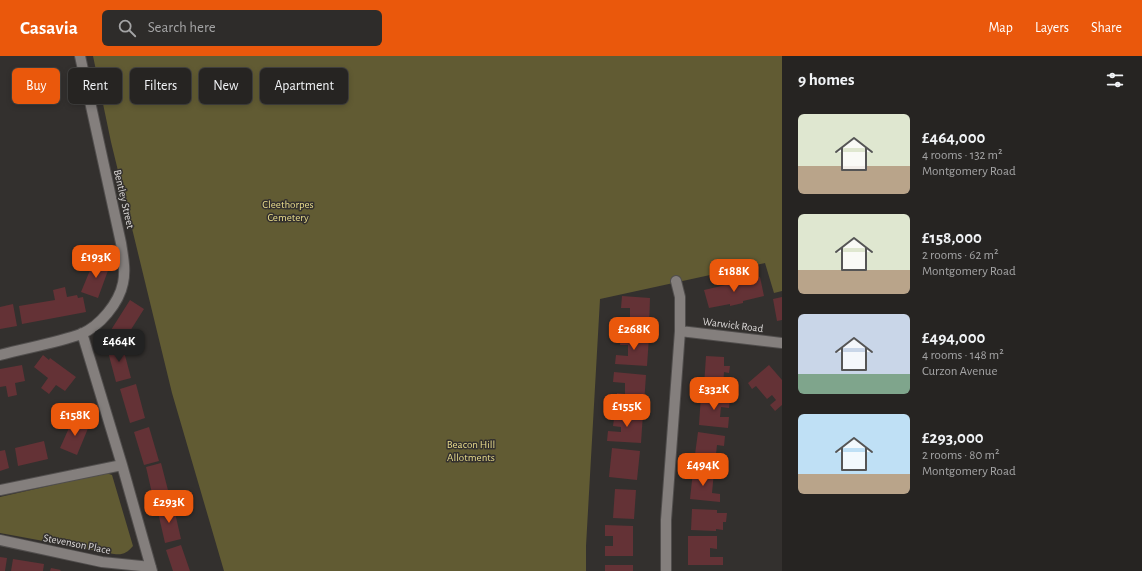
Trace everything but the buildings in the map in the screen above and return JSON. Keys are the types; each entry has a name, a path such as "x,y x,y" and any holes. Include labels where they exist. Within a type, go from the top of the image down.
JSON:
{"street":[{"name":"Bentley Street","path":"0,355 82,333 101,320 112,306 123,283 124,271 121,243 80,56"},
{"path":"666,571 666,520 680,331 680,297 676,281"},
{"name":"Warwick Road","path":"680,331 782,343"},
{"path":"82,333 122,465 151,569"},
{"path":"0,490 122,465"},
{"name":"Stevenson Place","path":"0,540 102,562 151,569"}],"green space":[{"name":"Cleethorpes Cemetery","path":"93,56 782,56 782,291 774,293 765,263 600,299 586,546 586,571 224,571 172,393 103,104 122,104 122,68 96,68"},
{"path":"106,473 112,475 133,546 127,552 122,554 114,554 0,533 0,497"}],"park label":[{"name":"Beacon Hill Allotments","path":"471,450"}]}
